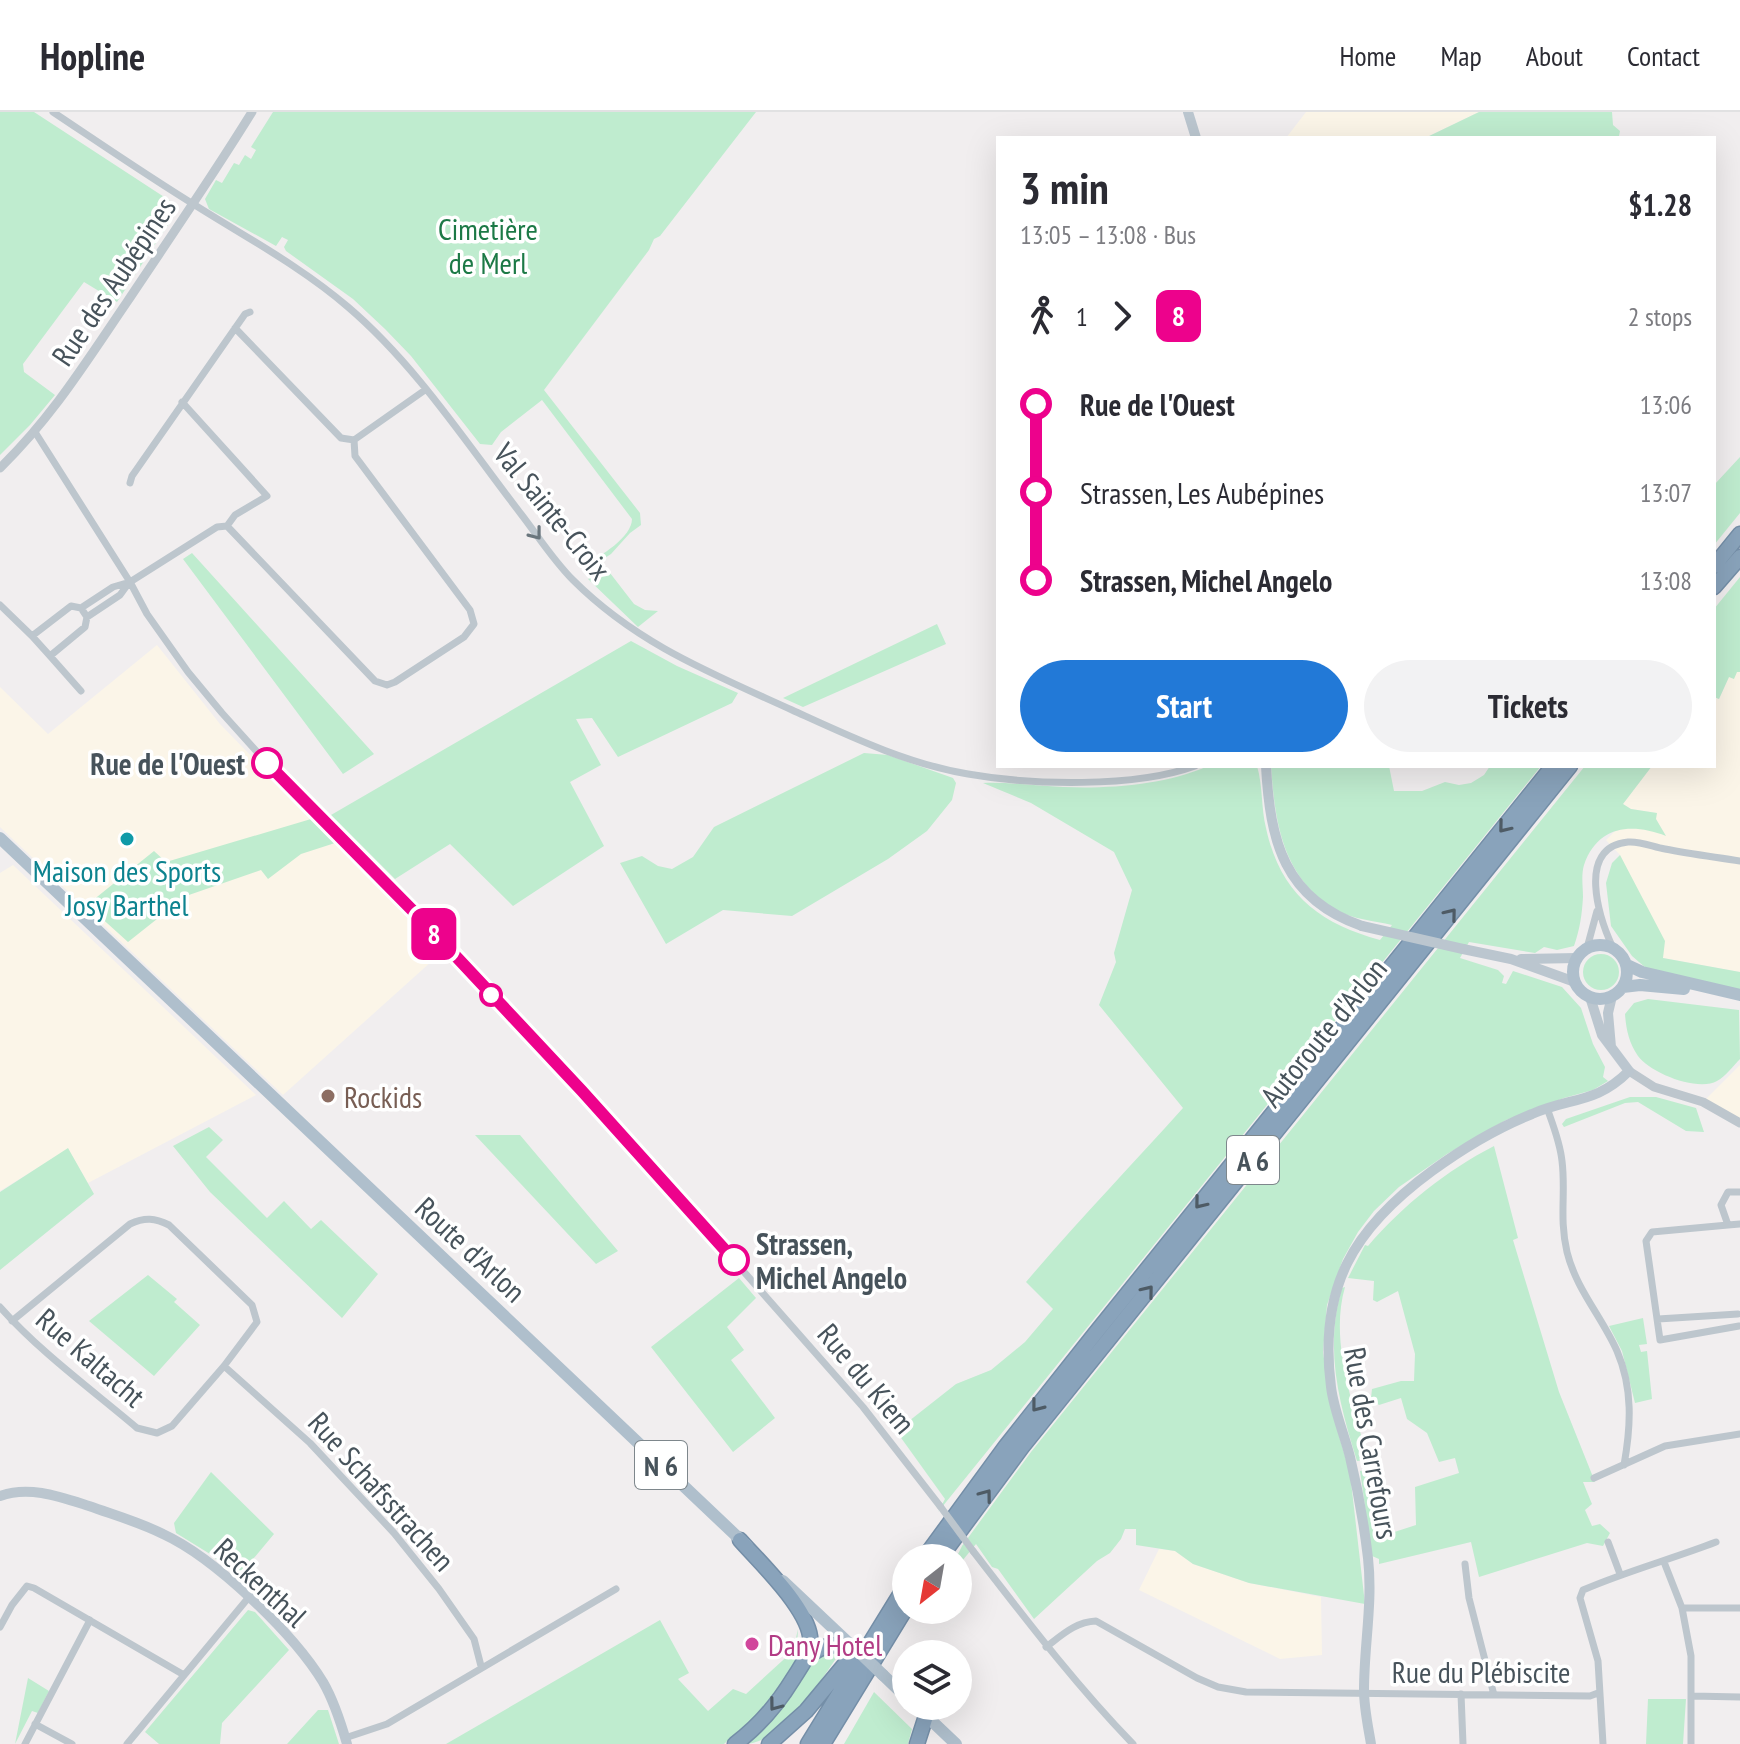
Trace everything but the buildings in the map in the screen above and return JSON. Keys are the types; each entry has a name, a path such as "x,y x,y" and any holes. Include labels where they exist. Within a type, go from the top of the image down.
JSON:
{"highway":[{"path":"1716,564 1740,534"},
{"path":"1716,585 1740,557"},
{"name":"Autoroute d'Arlon","path":"934,1544 1006,1446 1551,768"},
{"name":"Autoroute d'Arlon","path":"950,1544 1032,1435 1568,768"},
{"path":"735,1744 767,1716 806,1658 810,1646 806,1619 740,1540"},
{"path":"808,1744 892,1606"},
{"path":"769,1744 806,1711 882,1621"},
{"path":"823,1744 896,1624"},
{"path":"806,1658 826,1645 847,1644"},
{"path":"917,1744 920,1720"}],"main road":[{"path":"1188,112 1195,136"},
{"path":"1266,768 1272,826 1287,868 1307,896 1323,908 1362,926 1511,959 1575,982"},
{"name":"Route d'Arlon","path":"0,838 892,1684"},
{"path":"1599,944 1613,948 1627,965 1642,972 1738,994 1640,985 1623,987 1605,999 1590,997 1582,993 1575,982 1574,966 1587,948 1599,944"},
{"path":"1511,959 1577,958"},
{"path":"1623,987 1627,965"},
{"path":"1612,996 1608,1013 1612,1049"},
{"path":"1590,997 1602,1035 1629,1071"},
{"name":"Rue des Carrefours","path":"1371,1744 1364,1694 1371,1611 1370,1580 1356,1480 1334,1402 1328,1354 1331,1318 1339,1283 1363,1234 1383,1210 1403,1193 1501,1128 1547,1108 1595,1096 1608,1090 1629,1071"},
{"name":"Reckenthal","path":"0,1496 25,1491 49,1494 153,1529 192,1550 249,1597 311,1664 332,1699 346,1741"},
{"path":"931,1720 956,1744"}],"street":[{"name":"Val Sainte-Croix","path":"53,112 301,272 347,306 380,336 425,390 566,572 618,621 673,654 832,728 968,774 1057,782 1130,779 1185,768"},
{"name":"Rue des Aubépines","path":"0,468 63,399 252,112"},
{"path":"130,483 182,402 245,314 250,312"},
{"path":"235,328 341,438 354,440 425,390"},
{"path":"32,636 71,606 81,608 113,587 130,582 217,527 227,526 235,515 267,496 182,402"},
{"path":"35,432 130,582"},
{"path":"227,526 375,681 387,685 395,682 464,637 474,624 470,610 355,456 354,440"},
{"path":"50,656 85,627 87,617 120,595 130,582"},
{"name":"Rue du Kiem","path":"130,582 147,614 188,672 267,763 411,908 656,1172 863,1407 1046,1647 1133,1744"},
{"path":"0,605 81,691"},
{"path":"81,608 87,617"},
{"path":"1587,948 1597,909 1597,870 1608,851 1618,845 1637,843 1740,861"},
{"path":"1597,909 1613,948"},
{"path":"1629,1071 1654,1087 1703,1102 1740,1123"},
{"path":"1547,1108 1563,1161 1563,1227 1568,1257 1586,1299 1616,1350 1625,1376 1630,1411 1624,1465"},
{"path":"1728,1225 1721,1205 1723,1199 1728,1192 1740,1192"},
{"path":"12,1321 130,1224 147,1218 157,1219 169,1225 252,1305 257,1322 224,1366"},
{"path":"1739,1314 1736,1318 1740,1326 1660,1340 1646,1241 1652,1232 1740,1224"},
{"name":"Rue Kaltacht","path":"0,1307 12,1321 137,1428 149,1433 172,1426 224,1366"},
{"path":"1658,1318 1739,1314"},
{"path":"1689,1317 1692,1335"},
{"name":"Rue Schafsstrachen","path":"224,1366 310,1443 394,1533 474,1639 481,1666"},
{"path":"1594,1478 1665,1446 1740,1434"},
{"path":"1608,1542 1620,1574"},
{"path":"1603,1744 1598,1661 1580,1598 1583,1590 1620,1574 1664,1562 1716,1542"},
{"path":"1664,1562 1682,1608 1691,1656 1691,1744"},
{"path":"1465,1564 1469,1598 1494,1695"},
{"path":"0,1627 27,1586 41,1591 184,1675"},
{"path":"346,1741 387,1724 616,1589"},
{"path":"127,1744 249,1597"},
{"path":"1682,1608 1740,1608"},
{"path":"25,1744 90,1620"},
{"name":"Rue du Plébiscite","path":"1046,1647 1073,1627 1096,1621 1183,1672 1218,1687 1246,1692 1590,1696 1598,1693"},
{"path":"1461,1694 1463,1744"},
{"path":"1692,1696 1740,1697"},
{"path":"35,1724 72,1744"}],"shaded area":[{"path":"1306,112 1479,112 1429,136 1288,136"},
{"path":"157,645 220,724 442,952 283,1095 0,827 0,687 48,734"},
{"path":"1740,672 1740,972 1663,958 1620,855 1606,840 1615,831 1630,827 1646,828 1665,835 1656,813 1631,809 1623,804 1650,768 1716,768 1716,698 1719,699 1729,677"},
{"path":"13,865 256,1095 88,1183 68,1149 0,1191 0,873"},
{"path":"1740,1065 1740,1123 1703,1102"},
{"path":"1159,1549 1175,1551 1193,1564 1249,1583 1321,1597 1322,1655 1280,1659 1139,1590"}],"green space":[{"path":"0,112 34,112 178,206 117,302 84,282 23,364 24,372 55,395 0,455"},
{"name":"Cimetière de Merl","path":"273,112 756,112 660,236 654,239 649,250 544,390 640,513 641,525 611,554 588,569 585,564 621,539 631,526 632,519 542,400 501,432 492,445 480,444 411,356 353,299 286,251 284,247 288,240 282,237 276,246 209,209 205,199 216,180 222,183 234,163 239,165 245,155 251,159 256,150 251,147"},
{"path":"1479,112 1612,112 1613,125 1620,131 1619,136 1429,136"},
{"path":"1740,457 1740,513 1716,543 1716,483"},
{"path":"192,553 374,754 343,774 183,559"},
{"path":"599,572 610,573 634,604 645,610 658,611 638,627 588,579"},
{"path":"1740,577 1740,672 1734,679 1729,677 1719,699 1716,698 1716,607"},
{"path":"937,624 946,644 803,707 783,698"},
{"path":"631,641 738,693 732,703 618,757 592,718 576,719 601,765 570,782 604,846 513,906 450,844 395,879 331,815"},
{"path":"864,753 888,755 953,778 956,783 952,800 927,831 888,859 792,916 723,910 666,944 620,863 642,856 658,866 672,869 693,857 714,827"},
{"path":"1202,768 1257,768 1264,820 1272,851 1292,888 1320,914 1380,940 1392,925 1338,911 1319,898 1294,867 1279,829 1271,768 1389,768 1394,791 1422,791 1445,782 1459,785 1471,783 1489,768 1539,768 938,1512 945,1499 899,1435 907,1430 909,1421 956,1384 991,1370 1025,1342 1053,1309 1026,1282 1183,1108 1099,1005 1116,962 1114,953 1132,890 1114,852 1031,803 983,783 1118,786 1155,782"},
{"path":"1583,768 1650,768 1623,804 1631,809 1657,813 1656,819 1666,836 1629,829 1607,835 1598,842 1583,869 1582,909 1574,946 1557,950 1544,947 1535,953 1469,942 1460,958 1498,970 1504,976 1502,983 1506,984 1513,971 1562,987 1581,1008 1593,1044 1605,1067 1603,1077 1608,1081 1593,1090 1506,1120 1447,1154 1399,1187 1358,1232 1343,1259 1327,1305 1323,1352 1332,1412 1350,1473 1365,1604 1249,1583 1193,1564 1175,1551 1136,1545 1136,1529 1125,1529 1110,1553 1097,1561 1034,1619 976,1544 972,1549 972,1544 963,1544 1031,1452"},
{"path":"311,819 335,843 301,854 268,879 261,870 186,896 128,942 87,905 154,851 166,862"},
{"path":"1620,855 1665,941 1663,958 1740,972 1740,990 1646,968 1632,956 1611,926 1606,883 1612,863"},
{"path":"1601,954 1613,960 1619,972 1613,984 1601,990 1589,984 1583,972 1589,960"},
{"path":"1648,999 1739,1010 1740,1059 1720,1079 1709,1084 1675,1079 1653,1069 1632,1046 1625,1014 1634,1003"},
{"path":"1630,1097 1656,1097 1696,1108 1704,1132 1686,1131 1638,1102 1625,1103 1564,1127 1562,1124 1566,1119"},
{"path":"209,1127 223,1140 206,1157 267,1218 284,1201 311,1229 321,1220 378,1274 342,1318 210,1192 173,1146"},
{"path":"475,1135 520,1135 618,1251 596,1264"},
{"path":"1494,1146 1518,1238 1513,1240 1559,1392 1595,1482 1583,1482 1592,1504 1585,1510 1592,1526 1600,1524 1610,1533 1603,1546 1587,1543 1479,1577 1471,1542 1379,1564 1379,1559 1372,1556 1360,1471 1370,1469 1379,1537 1416,1525 1415,1487 1459,1473 1455,1458 1439,1462 1427,1433 1407,1419 1401,1398 1379,1405 1371,1398 1372,1389 1401,1381 1414,1381 1415,1354 1398,1291 1377,1302 1373,1300 1374,1281 1348,1278 1365,1245 1368,1246 1410,1203 1459,1166"},
{"path":"68,1148 94,1194 0,1270 0,1192"},
{"path":"148,1275 177,1299 174,1302 200,1325 154,1376 89,1321"},
{"path":"739,1278 756,1298 727,1327 744,1350 731,1360 775,1418 733,1452 651,1347"},
{"path":"1345,1287 1341,1308 1342,1352 1350,1396 1368,1460 1357,1461 1336,1375 1334,1332 1342,1288"},
{"path":"1643,1318 1647,1344 1639,1345 1641,1352 1647,1351 1652,1399 1635,1403 1622,1351 1609,1326"},
{"path":"211,1472 274,1534 238,1577 210,1554 176,1533 174,1523"},
{"path":"248,1610 255,1612 289,1650 222,1723 220,1744 159,1744 145,1732"},
{"path":"660,1620 689,1673 678,1679 708,1711 733,1689 746,1694 793,1651 798,1629 797,1647 805,1649 762,1710 724,1744 446,1744"},
{"path":"832,1650 837,1657 797,1712 771,1735 743,1744 769,1720 818,1655"},
{"path":"28,1678 49,1691 38,1713 32,1711 15,1744"},
{"path":"874,1692 892,1710 892,1720 903,1720 912,1729 908,1744 844,1744"},
{"path":"1648,1699 1686,1699 1683,1744 1646,1744"},
{"path":"318,1710 328,1710 339,1744 287,1744"}],"bus line":[{"name":"8","path":"267,763 420,918 734,1260"}],"place":[{"name":"Rue de l'Ouest","path":"267,763"},
{"name":"Maison des Sports Josy Barthel","path":"127,839"},
{"name":"Rockids","path":"328,1096"},
{"name":"Strassen, Michel Angelo","path":"734,1260"},
{"name":"Dany Hotel","path":"752,1644"}]}
